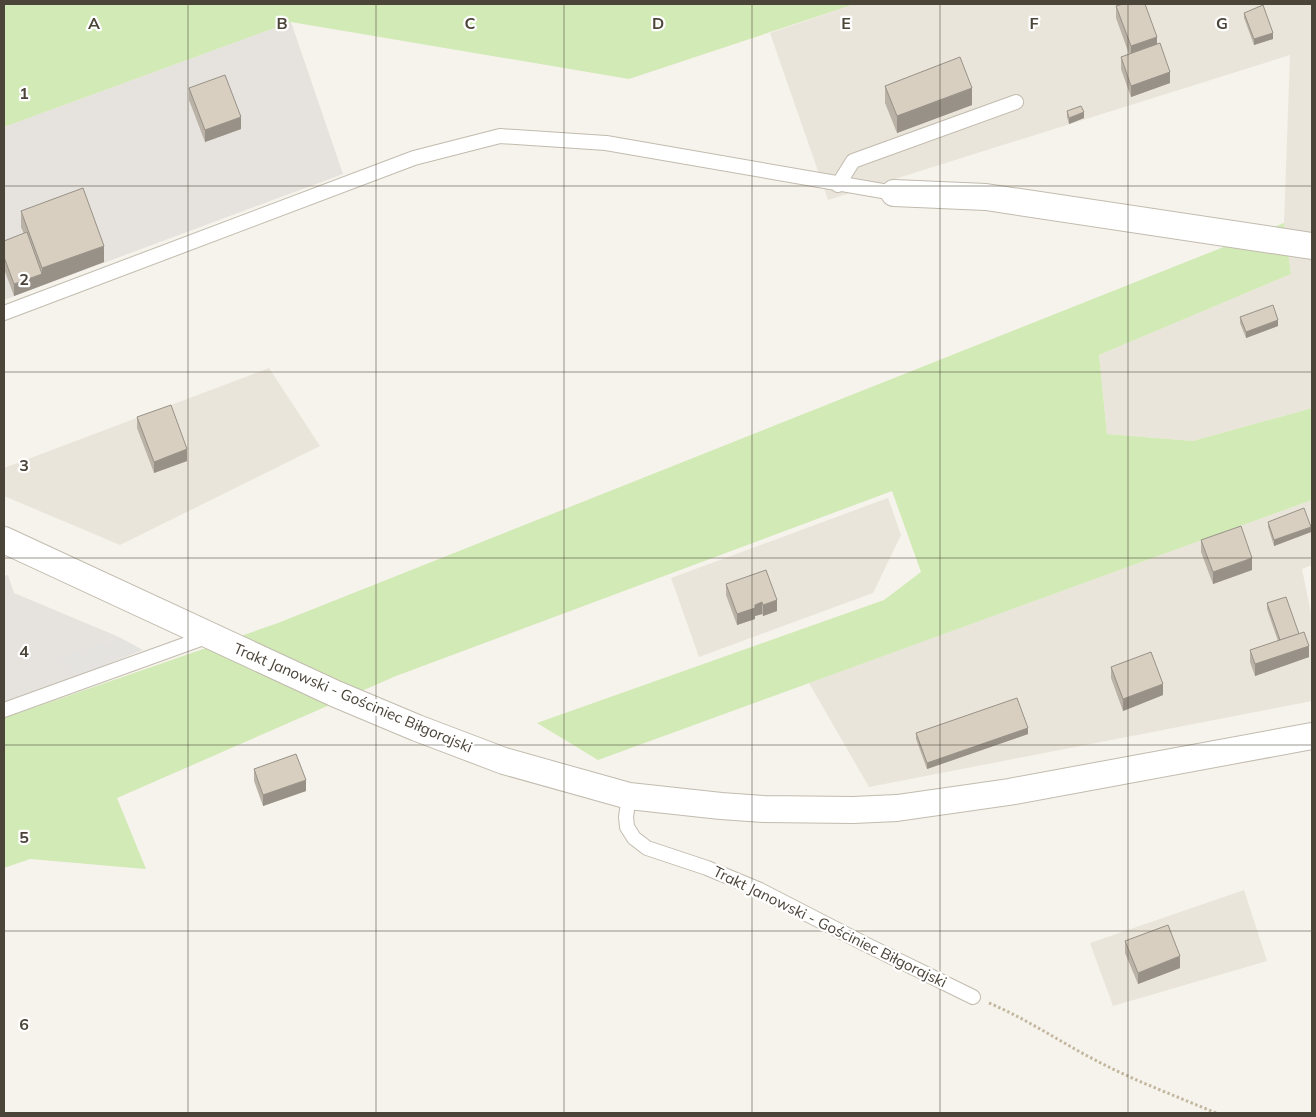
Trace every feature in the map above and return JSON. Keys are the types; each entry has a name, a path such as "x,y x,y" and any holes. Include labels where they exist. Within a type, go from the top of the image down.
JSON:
{"street":[{"path":"894,193 986,198 1312,246"},
{"name":"Trakt Janowski - Gościniec Biłgorajski","path":"4,540 336,694 417,728 504,761 630,796"},
{"path":"630,796 721,806 764,808 853,810 897,808 1009,792 1312,736"}],"lane":[{"path":"838,185 853,161 1016,102"},
{"path":"4,313 414,158 500,136 606,144 838,185 894,193"},
{"path":"4,710 210,636"},
{"name":"Trakt Janowski - Gościniec Biłgorajski","path":"630,796 626,817 627,827 634,838 648,848 707,868 760,890 973,997"}],"path":[{"path":"973,997 1014,1014 1098,1061 1216,1113"}],"shaded area":[{"path":"855,4 1312,4 1312,408 1193,441 1107,434 1099,355 1291,274 1284,223 1290,55 828,200 770,33"},
{"path":"291,22 343,174 4,300 4,127"},
{"path":"269,368 320,446 120,545 4,496 4,468"},
{"path":"888,498 901,535 873,593 699,657 671,578"},
{"path":"1312,500 1312,565 1302,569 1312,618 1312,701 869,787 809,683"},
{"path":"8,575 14,593 119,637 55,660 78,676 4,703 4,576"},
{"path":"119,637 143,650 78,676 54,660"},
{"path":"1244,890 1267,961 1113,1006 1090,943"}],"green space":[{"path":"4,4 855,4 629,79 291,22 4,127"},
{"path":"1284,223 1291,274 1099,355 1107,434 1193,441 1312,408 1312,500 598,760 537,723 884,600 921,572 892,491 396,676 117,798 146,869 30,859 4,868 4,718 278,623"}],"building":[{"path":"1123,4 1145,4 1157,37 1131,46 1116,6"},
{"path":"1263,5 1273,33 1254,39 1244,13"},
{"path":"1160,43 1170,72 1131,86 1121,57"},
{"path":"960,57 972,88 897,116 885,86"},
{"path":"225,75 241,117 205,130 189,88"},
{"path":"1081,106 1084,112 1069,118 1067,111"},
{"path":"83,188 104,246 42,268 21,211"},
{"path":"27,232 42,274 14,284 4,257 4,241"},
{"path":"1273,305 1278,320 1246,332 1240,317"},
{"path":"171,405 187,449 154,462 137,417"},
{"path":"1304,508 1311,527 1274,540 1268,522"},
{"path":"1241,526 1252,558 1213,572 1201,540"},
{"path":"766,570 777,600 763,605 762,602 755,605 755,608 737,614 726,584"},
{"path":"1286,597 1299,634 1280,640 1267,603"},
{"path":"1304,632 1309,646 1255,664 1250,650"},
{"path":"1151,652 1163,684 1123,699 1111,667"},
{"path":"1017,698 1028,728 927,763 916,733"},
{"path":"296,754 306,780 263,795 254,769"},
{"path":"1168,925 1180,956 1138,973 1125,941"}]}
